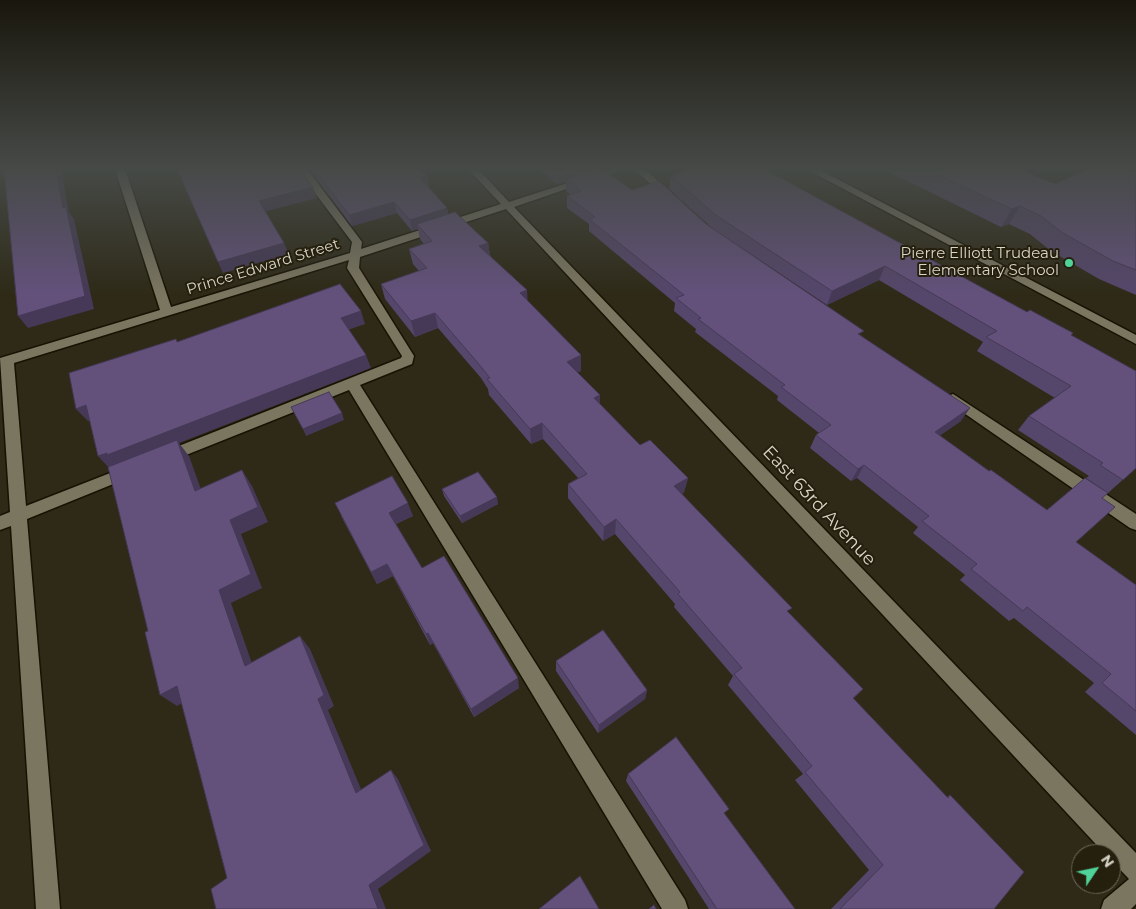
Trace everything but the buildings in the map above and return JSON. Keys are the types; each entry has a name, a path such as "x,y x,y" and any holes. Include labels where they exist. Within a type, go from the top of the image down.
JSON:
{"street":[{"path":"134,211 166,312"},
{"path":"158,461 407,361 408,356 353,268 357,242 334,211"},
{"name":"Prince Edward Street","path":"3,362 355,255 487,211"},
{"name":"East 63rd Avenue","path":"513,211 1136,870"},
{"path":"891,211 1136,340"},
{"path":"3,362 18,515 48,909"},
{"path":"352,384 676,909"},
{"path":"939,389 1136,523"},
{"path":"0,523 139,468"},
{"path":"1113,909 1136,888"}],"place":[{"name":"Pierre Elliott Trudeau Elementary School","path":"1069,263"}]}
